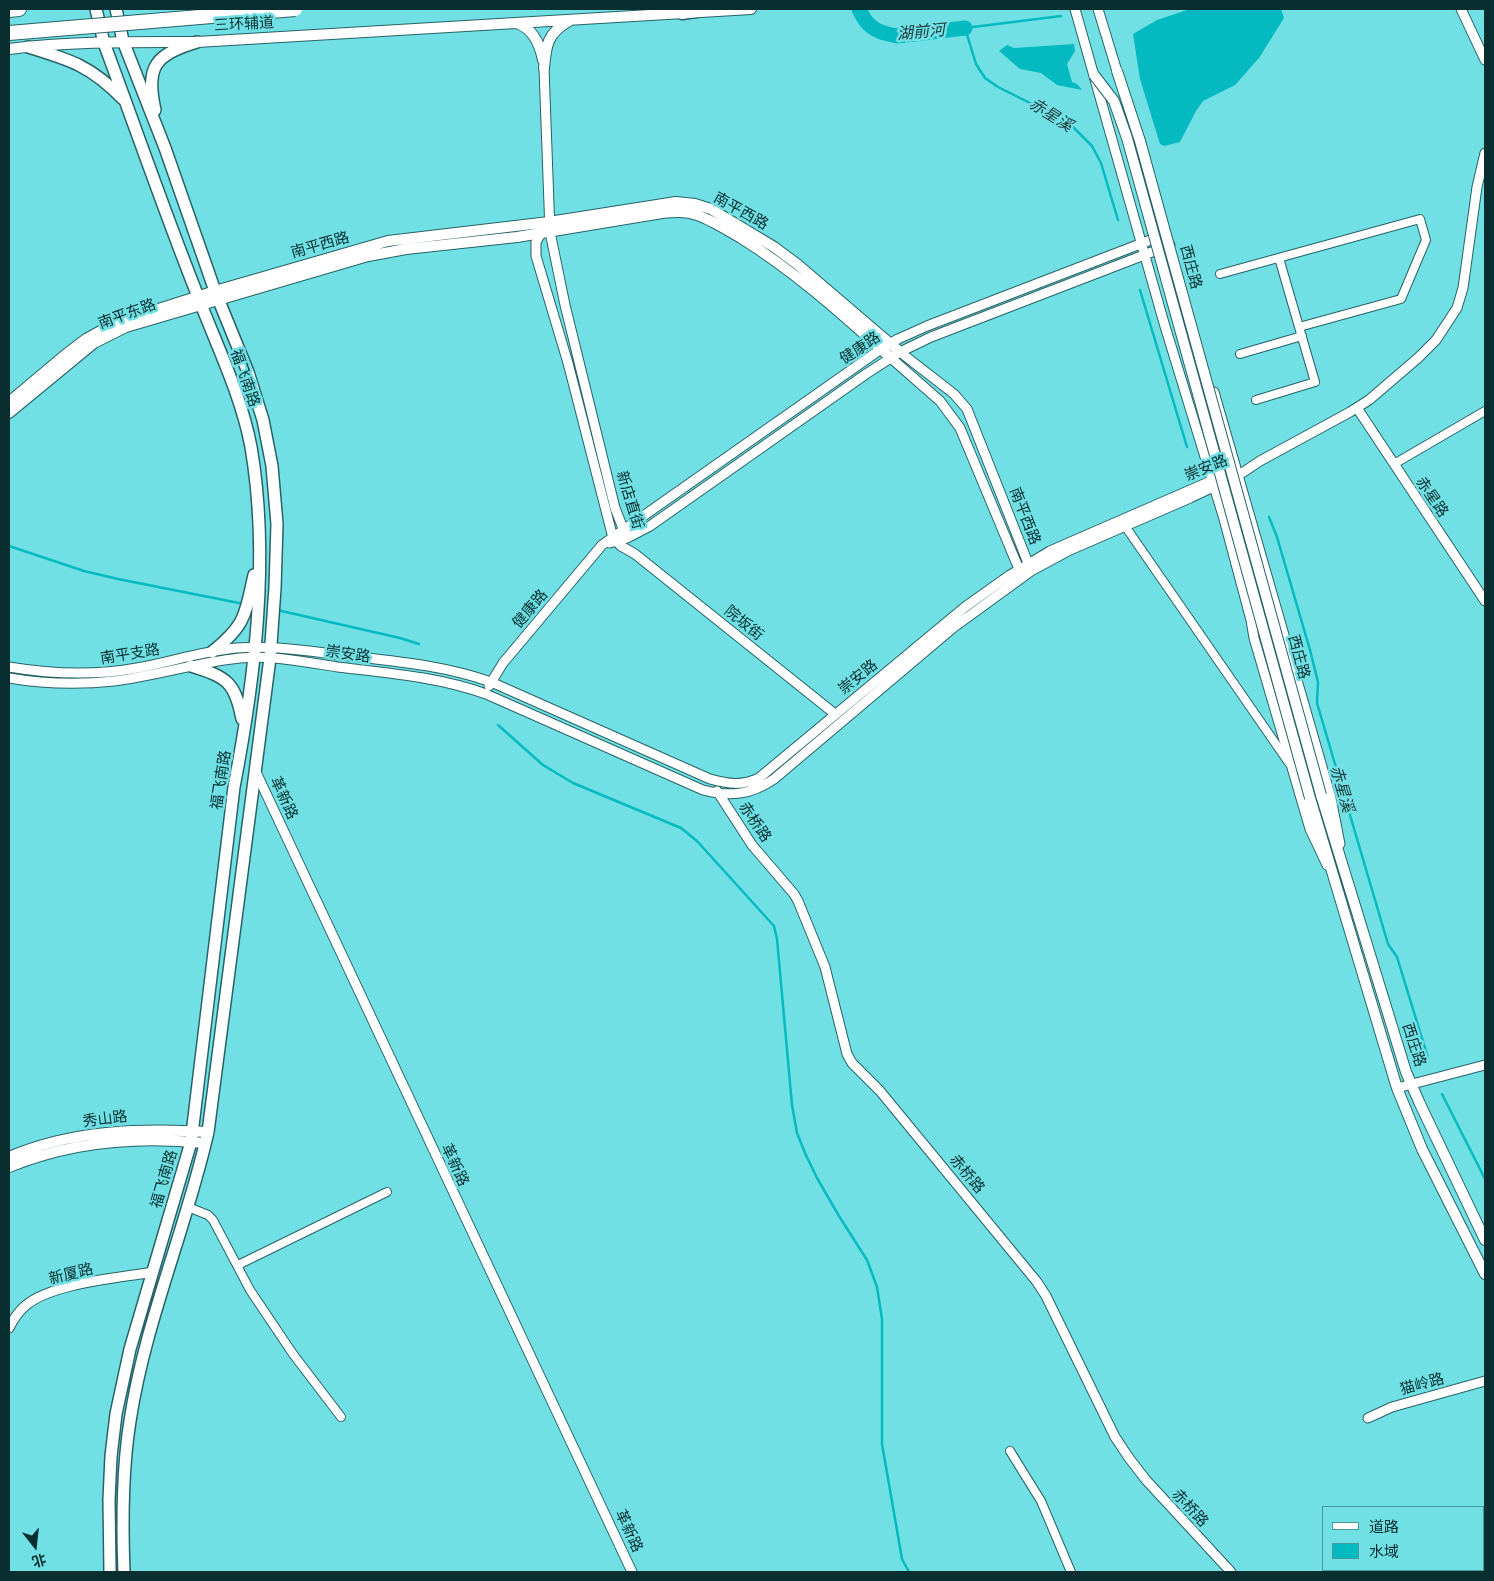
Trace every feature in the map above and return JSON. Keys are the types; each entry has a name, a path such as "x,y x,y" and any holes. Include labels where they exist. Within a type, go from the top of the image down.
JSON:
{"highway":[{"path":"9,10 19,9"},
{"path":"9,33 295,9"},
{"path":"682,13 709,9"}],"main road":[{"name":"福飞南路","path":"96,9 104,43 200,301 229,373 250,445 258,497 260,554 256,585 256,623 244,733 234,787 192,1136 130,1350 115,1421 108,1500 110,1572"},
{"name":"福飞南路","path":"116,9 123,42 165,148 256,393 268,444 275,492 277,524 270,653 208,1132 146,1348 130,1419 122,1514 124,1572"},
{"name":"三环辅道","path":"9,49 123,42 197,42 751,9"},
{"path":"544,68 546,48 552,34 572,20"},
{"path":"517,23 525,26 533,35 540,49 544,68"},
{"path":"165,148 154,107 152,85 154,69 162,56 176,48 197,42"},
{"path":"28,47 63,57 81,65 98,75 126,103"},
{"name":"西庄路","path":"1117,71 1142,149 1321,795 1401,1058 1411,1084 1485,1240"},
{"name":"西庄路","path":"1094,75 1114,101 1127,138 1310,798 1397,1088 1422,1148 1485,1274"},
{"name":"南平西路","path":"218,295 386,252 546,229 667,203 686,203 703,206 739,225 797,264 896,355"},
{"name":"南平东路","path":"9,413 76,356 99,340 126,328 218,295"},
{"name":"南平东路","path":"9,402 65,355 94,335 124,320 200,301"},
{"path":"212,652 235,632 242,623 256,585"},
{"path":"192,666 212,672 228,682 239,703 244,733"},
{"name":"秀山路","path":"9,1157 43,1144 96,1134 150,1130 192,1136 205,1144"},
{"name":"秀山路","path":"9,1167 38,1156 91,1145 192,1136 208,1132"}],"street":[{"path":"1075,9 1314,841 1334,878"},
{"path":"1098,9 1238,473 1331,798 1345,874"},
{"path":"1461,9 1485,60"},
{"name":"新店直街","path":"544,68 546,229 615,508 635,554"},
{"name":"崇安路","path":"253,652 422,665 466,674 491,682 710,779 738,784 759,778 965,607 1060,547 1238,473 1357,408 1378,393 1424,353 1449,322 1457,308 1463,288 1477,187 1485,153"},
{"path":"1220,274 1420,219 1426,240 1400,299 1299,327"},
{"name":"新店直街","path":"546,229 536,242 536,256 568,363 614,540 635,554"},
{"name":"健康路","path":"486,694 506,658 602,545 625,534 885,346 927,326 1166,234"},
{"name":"健康路","path":"625,534 650,526 866,374 896,355 931,337 1170,245"},
{"path":"1256,400 1315,382 1279,258"},
{"path":"1240,354 1302,336"},
{"name":"南平西路","path":"896,355 954,394 967,409 1029,567"},
{"name":"南平西路","path":"896,355 940,401 960,428 1020,573"},
{"name":"赤星路","path":"1357,408 1485,600"},
{"path":"1394,464 1485,411"},
{"name":"崇安路","path":"1029,567 1125,526 1212,484"},
{"path":"1125,526 1292,766"},
{"name":"院坂街","path":"635,554 835,714"},
{"name":"崇安路","path":"270,653 471,688 703,790 731,795 746,793 762,787 774,779 954,626 1020,573"},
{"name":"南平支路","path":"9,667 52,673 95,674 137,668 212,652 253,652"},
{"name":"南平支路","path":"9,678 42,683 99,683 232,659 253,652"},
{"name":"革新路","path":"255,769 632,1572"},
{"name":"赤桥路","path":"710,779 752,846 798,901 825,967 849,1059 880,1091 1037,1282 1046,1296 1115,1437 1129,1458 1160,1496 1231,1572"},
{"path":"1397,1088 1485,1065"},
{"path":"238,1265 387,1192"},
{"path":"188,1207 208,1215 213,1220 250,1290 293,1354 341,1417"},
{"name":"新厦路","path":"9,1328 26,1305 40,1296 71,1286 153,1272"},
{"name":"猫岭路","path":"1368,1418 1392,1407 1485,1381"},
{"path":"1010,1451 1041,1500 1071,1572"}],"water":[{"path":"1190,9 1281,9 1284,18 1259,58 1235,85 1203,101 1180,142 1164,146 1160,144 1140,79 1133,34 1157,20"},
{"path":"1074,44 1075,51 1067,64 1072,82 1077,84 1082,90 1057,85 1041,73 1020,69 999,51 1007,45 1014,48"}],"waterway":[{"name":"湖前河","path":"859,9 870,25 879,31 891,35 898,36 965,28"},
{"name":"赤星溪","path":"1061,16 965,28 976,64 985,78 998,87 1068,122 1092,146 1101,163 1118,220"},
{"name":"赤星溪","path":"1140,290 1187,447"},
{"name":"赤星溪","path":"1269,517 1277,537 1310,650 1318,682 1317,703 1388,944 1397,957 1428,1058"},
{"path":"9,546 84,571 244,604"},
{"path":"277,610 419,644"},
{"path":"498,725 543,765 573,783 681,828 697,841 774,926 777,939 792,1105 797,1133 817,1178 867,1260 877,1287 882,1319 882,1444 902,1559 909,1572"},
{"name":"赤星溪","path":"1442,1094 1485,1179"}]}
